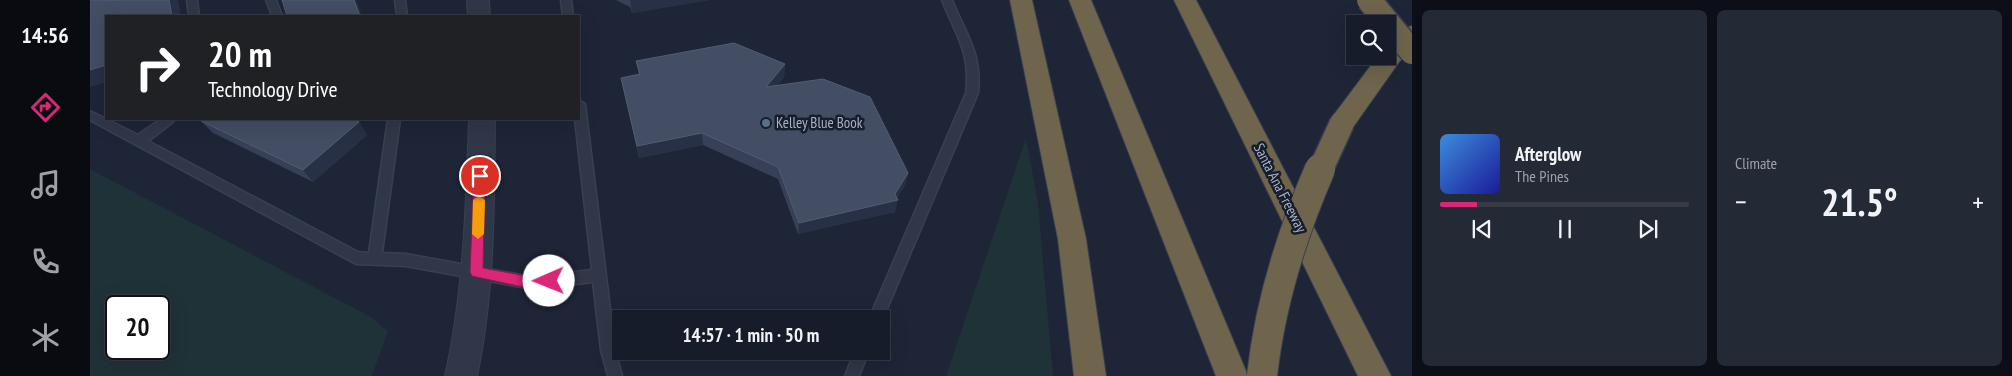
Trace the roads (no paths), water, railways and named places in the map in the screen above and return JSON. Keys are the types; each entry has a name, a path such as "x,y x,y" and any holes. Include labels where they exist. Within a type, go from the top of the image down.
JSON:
{"highway":[{"path":"1020,0 1049,123 1070,230 1090,376"},
{"path":"1080,0 1232,376"},
{"name":"Santa Ana Freeway","path":"1185,0 1375,376"},
{"path":"1369,0 1412,52"},
{"path":"1262,376 1265,337 1288,249 1313,183 1342,123 1391,56 1412,34"}],"street":[{"path":"478,0 479,15"},
{"path":"461,376 468,347 476,272 482,120"}],"lane":[{"path":"192,0 194,15"},
{"path":"271,0 277,15"},
{"path":"400,0 402,15"},
{"path":"566,0 568,15"},
{"path":"880,310 972,93 975,75 973,57 947,0"},
{"path":"580,113 608,350 615,376"},
{"path":"90,115 356,258 406,260 532,283 599,275"},
{"path":"138,142 168,120"},
{"path":"375,258 394,120"},
{"path":"852,376 858,360"}],"place":[{"name":"Kelley Blue Book","path":"766,123"}]}
